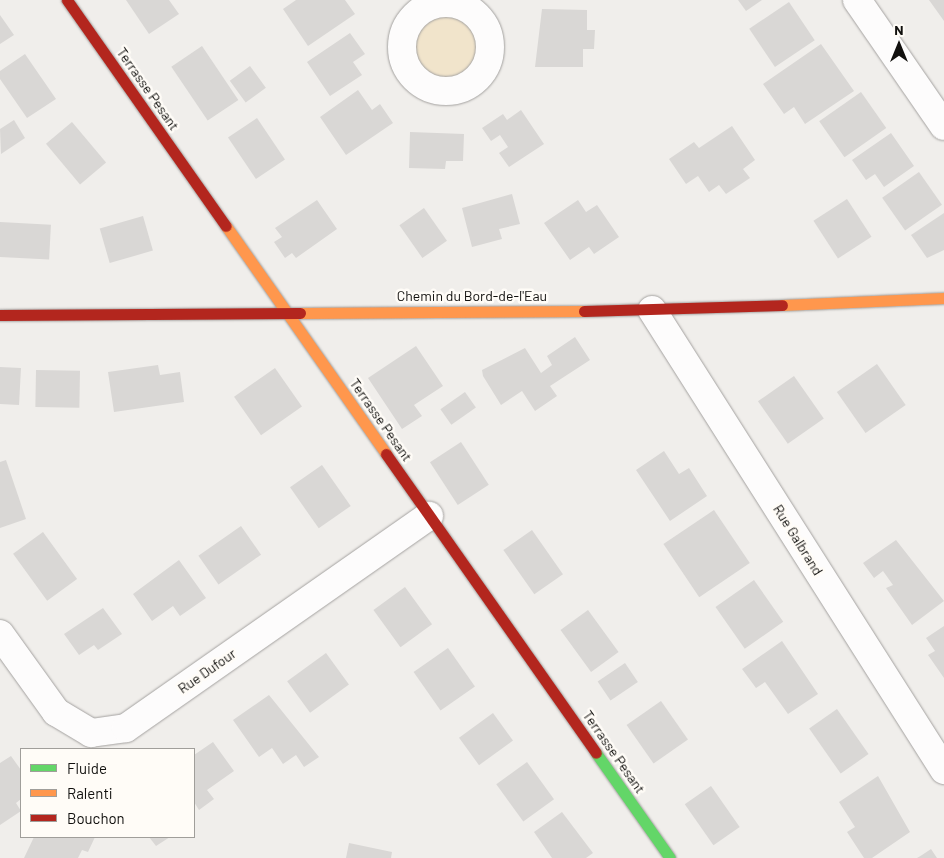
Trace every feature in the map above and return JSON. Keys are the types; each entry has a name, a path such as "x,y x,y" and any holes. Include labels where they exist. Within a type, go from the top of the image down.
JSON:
{"street":[{"name":"Terrasse Pesant","path":"67,0 670,858"},
{"path":"857,0 944,126"},
{"name":"Chemin du Bord-de-l'Eau","path":"0,315 652,310 944,298"},
{"name":"Rue Galbrand","path":"652,310 944,770"},
{"name":"Rue Dufour","path":"0,634 56,712 90,734 126,728 430,516"}],"shaded area":[{"path":"446,3 463,6 477,16 487,30 490,47 487,64 477,78 463,88 446,91 429,88 415,78 405,64 402,47 405,30 415,16 429,6"}],"building":[{"path":"126,0 169,0 179,14 149,34"},
{"path":"296,0 345,0 355,14 308,46 283,9"},
{"path":"738,0 762,0 746,11"},
{"path":"929,0 944,0 944,21"},
{"path":"789,2 815,40 775,67 749,29"},
{"path":"542,9 587,10 587,30 595,30 594,49 583,49 583,67 535,67"},
{"path":"0,15 14,35 0,44"},
{"path":"350,33 365,54 353,62 362,75 330,96 307,62"},
{"path":"821,44 854,91 805,124 794,107 784,114 763,84"},
{"path":"202,46 238,100 208,121 171,67"},
{"path":"25,54 56,99 27,118 0,79 0,71"},
{"path":"250,66 266,88 246,103 230,81"},
{"path":"358,90 372,110 380,104 393,123 346,155 320,117"},
{"path":"861,92 886,128 844,157 819,121"},
{"path":"521,110 544,144 509,167 499,153 508,147 500,135 491,141 482,128 503,114 507,120"},
{"path":"257,118 285,159 256,179 228,138"},
{"path":"14,120 25,138 1,154 0,129"},
{"path":"72,122 106,163 80,184 46,144"},
{"path":"732,126 755,160 743,169 750,178 726,194 719,185 709,192 698,176 686,184 669,159 694,142 699,148"},
{"path":"410,132 464,134 463,161 446,161 445,169 409,168"},
{"path":"891,133 914,166 884,187 875,174 866,180 852,160"},
{"path":"919,172 942,205 905,231 882,198"},
{"path":"512,194 520,224 499,229 502,239 472,247 462,208"},
{"path":"847,199 872,237 838,259 813,221"},
{"path":"317,200 337,229 296,258 292,253 285,258 274,242 282,237 275,228"},
{"path":"578,200 586,212 597,205 619,237 594,254 589,247 570,260 544,223"},
{"path":"424,208 447,241 422,258 399,225"},
{"path":"944,213 944,250 927,258 911,235"},
{"path":"143,216 153,251 110,263 100,228"},
{"path":"0,222 51,225 49,260 0,257"},
{"path":"575,337 590,360 550,386 557,396 535,411 522,391 501,405 483,376 482,370 525,348 541,373 552,365 547,356"},
{"path":"416,346 443,386 414,405 422,416 402,429 368,378"},
{"path":"877,364 906,405 866,433 837,392"},
{"path":"158,365 160,375 180,372 184,402 114,412 108,372"},
{"path":"0,367 21,368 19,405 0,404"},
{"path":"275,368 302,407 261,435 234,397"},
{"path":"36,370 80,371 79,408 35,407"},
{"path":"794,376 824,419 788,444 758,401"},
{"path":"465,392 476,408 451,425 440,409"},
{"path":"461,442 489,485 458,505 430,462"},
{"path":"664,451 679,474 689,468 707,496 670,521 636,470"},
{"path":"6,460 26,519 0,528 0,462"},
{"path":"322,465 351,506 319,528 290,487"},
{"path":"714,510 750,563 699,597 663,544"},
{"path":"241,526 261,555 218,584 198,556"},
{"path":"532,530 563,574 534,594 503,550"},
{"path":"43,532 77,579 47,601 13,554"},
{"path":"896,540 944,601 912,625 886,588 893,585 883,571 874,578 863,563"},
{"path":"179,560 206,598 180,616 173,606 152,621 133,594"},
{"path":"754,580 783,622 745,649 715,607"},
{"path":"405,587 432,624 400,647 373,610"},
{"path":"103,608 122,634 98,650 94,645 79,655 64,634"},
{"path":"588,610 619,652 591,672 560,630"},
{"path":"944,626 944,678 928,655 935,651 926,638"},
{"path":"782,641 818,694 788,714 765,682 756,688 742,669"},
{"path":"448,648 475,687 441,711 414,672"},
{"path":"326,653 349,685 310,713 287,681"},
{"path":"625,663 638,682 611,701 598,681"},
{"path":"269,695 319,757 304,767 296,755 283,764 272,748 259,757 233,720"},
{"path":"661,701 688,740 654,764 627,725"},
{"path":"837,709 869,754 841,774 809,729"},
{"path":"493,713 513,741 479,765 459,738"},
{"path":"213,742 234,771 207,790 214,799 199,810 195,804 195,754"},
{"path":"11,756 20,769 20,800 16,803 20,812 0,825 0,763"},
{"path":"527,762 554,799 523,822 496,784"},
{"path":"878,776 910,832 872,858 864,858 847,832 855,827 839,802"},
{"path":"711,786 740,827 713,845 685,804"},
{"path":"562,812 593,853 586,858 552,858 534,832"},
{"path":"34,838 95,838 88,852 82,850 78,858 24,858"},
{"path":"150,838 168,838 156,846"},
{"path":"349,843 392,852 391,858 346,858"},
{"path":"931,849 937,858 917,858 922,855"}],"traffic: fast":[{"path":"596,753 670,858"}],"traffic: slow":[{"path":"226,226 386,454"},
{"path":"782,305 944,298"},
{"path":"300,313 584,311"}],"traffic: jam":[{"path":"67,0 226,226"},
{"path":"584,311 782,305"},
{"path":"0,315 300,313"},
{"path":"386,454 596,753"}]}
